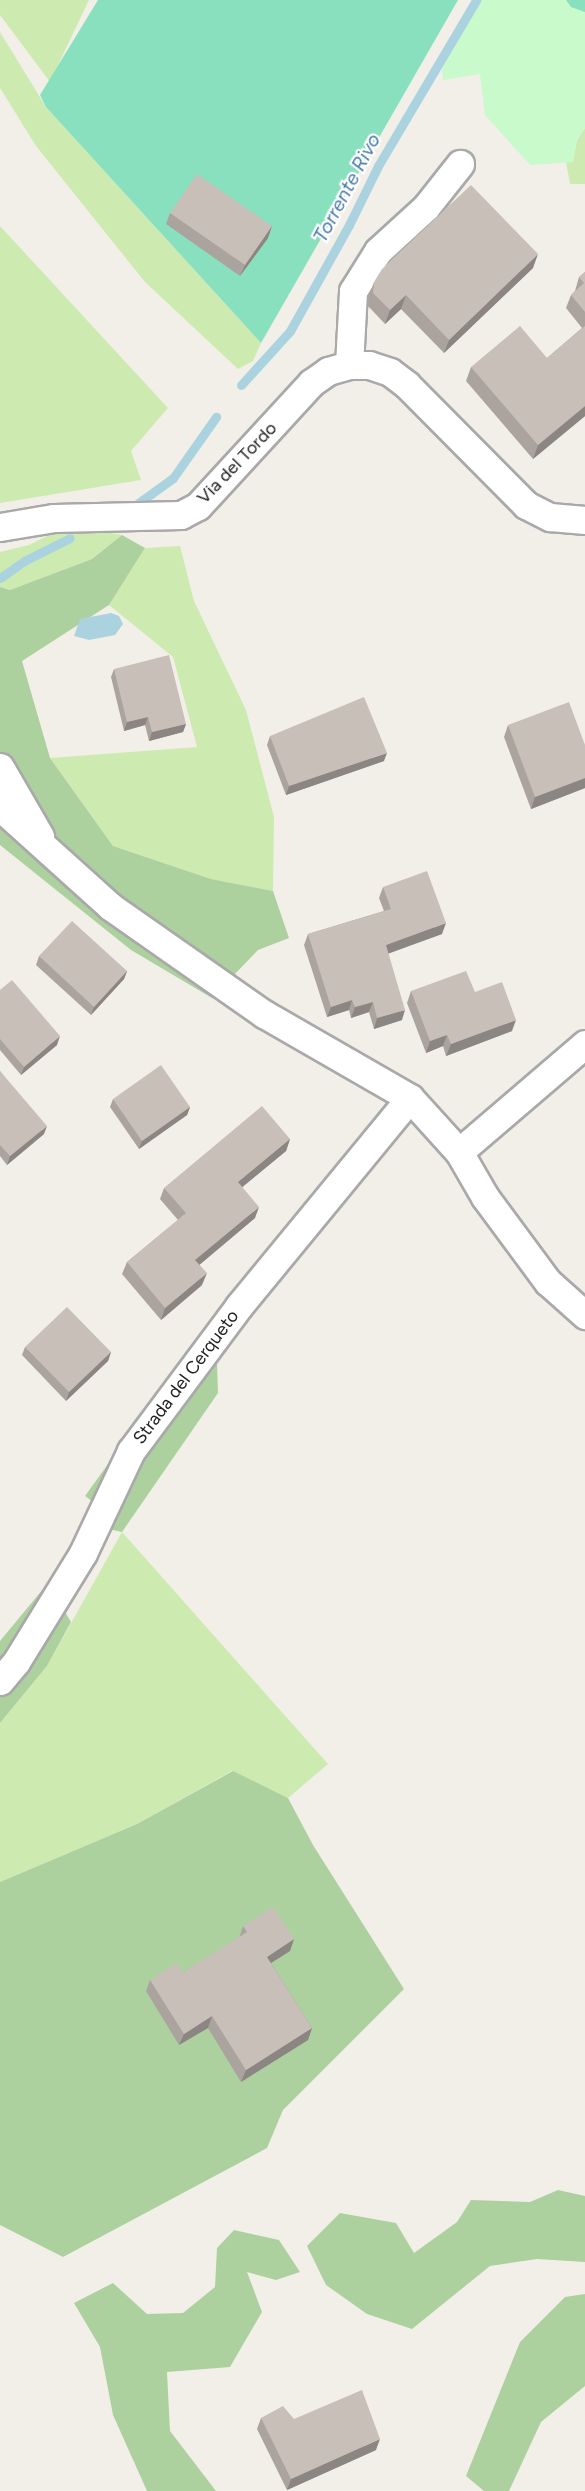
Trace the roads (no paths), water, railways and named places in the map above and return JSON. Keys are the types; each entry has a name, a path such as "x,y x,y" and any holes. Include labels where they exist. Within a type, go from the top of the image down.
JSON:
{"street":[{"path":"460,165 426,207 378,251 353,291 348,365 369,365 390,372 406,385 526,504 550,517 585,520"},
{"name":"Via del Tordo","path":"0,527 54,518 181,515 198,506 311,383 348,365"},
{"path":"0,767 24,803 49,854"},
{"path":"0,807 49,854 111,907 264,1014 410,1098 459,1152 485,1197 548,1282 583,1313"},
{"path":"459,1152 585,1044"},
{"name":"Strada del Cerqueto","path":"0,1682 16,1662 83,1552 132,1451 239,1306 410,1098"}],"water":[{"path":"111,613 119,616 123,624 115,635 89,640 74,636 80,619"}],"waterway":[{"name":"Torrente Rivo","path":"241,385 290,331 349,225 378,166 476,0"},
{"name":"Torrente Rivo","path":"133,507 173,478 216,417"},
{"name":"Torrente Rivo","path":"0,578 24,561 70,538"}]}
